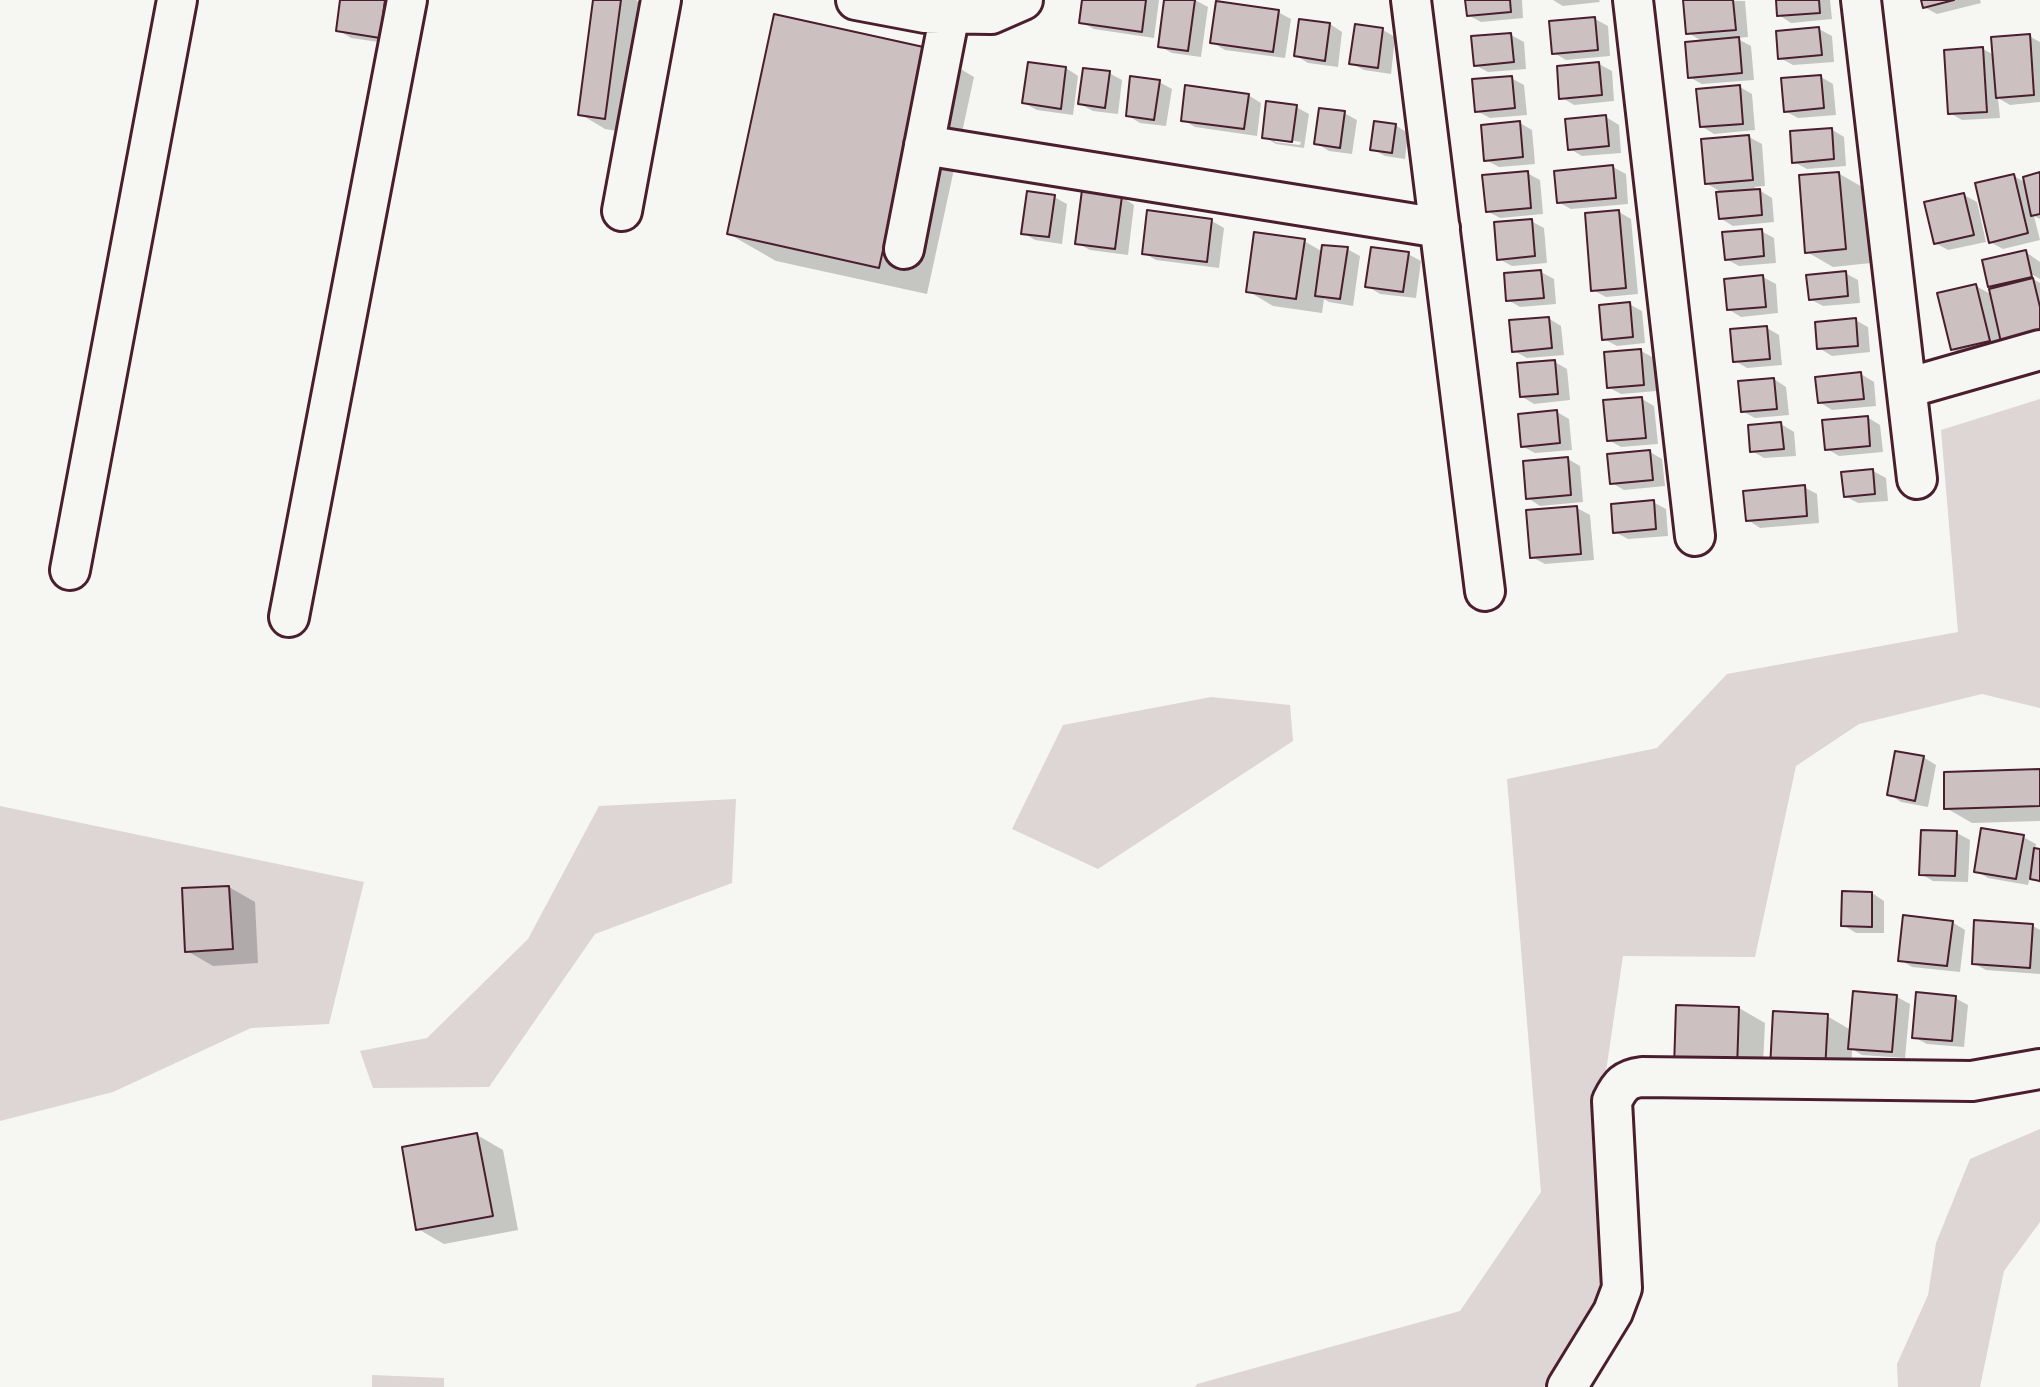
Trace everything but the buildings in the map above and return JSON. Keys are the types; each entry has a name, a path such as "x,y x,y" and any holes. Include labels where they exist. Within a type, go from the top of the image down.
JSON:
{"street":[{"path":"70,570 177,0"},
{"path":"289,617 407,0"},
{"path":"621,211 661,0"},
{"path":"856,0 925,13 991,14 1023,0"},
{"path":"1412,0 1485,591"},
{"path":"1633,0 1695,536"},
{"path":"1861,0 1917,479"},
{"path":"904,249 950,13"},
{"path":"924,145 1440,229"},
{"path":"1907,388 2040,350"},
{"path":"1567,1387 1613,1312 1622,1288 1612,1101 1626,1079 1972,1081 2040,1069"}],"shaded area":[{"path":"2040,399 2040,708 1982,694 1859,724 1796,766 1755,957 1623,956 1605,1078 1606,1284 1561,1365 1544,1387 1195,1387 1197,1384 1460,1311 1541,1192 1507,779 1657,748 1727,674 1958,632 1941,430"},
{"path":"1211,697 1290,705 1293,741 1098,869 1012,829 1063,725"},
{"path":"736,799 732,883 595,934 489,1087 373,1088 360,1051 427,1038 528,939 599,806"},
{"path":"0,806 364,882 329,1024 251,1028 113,1092 0,1121"},
{"path":"2040,1129 2040,1222 2004,1271 1980,1387 1898,1387 1897,1364 1928,1295 1936,1243 1970,1159"},
{"path":"372,1375 444,1378 444,1387 372,1387"}]}
